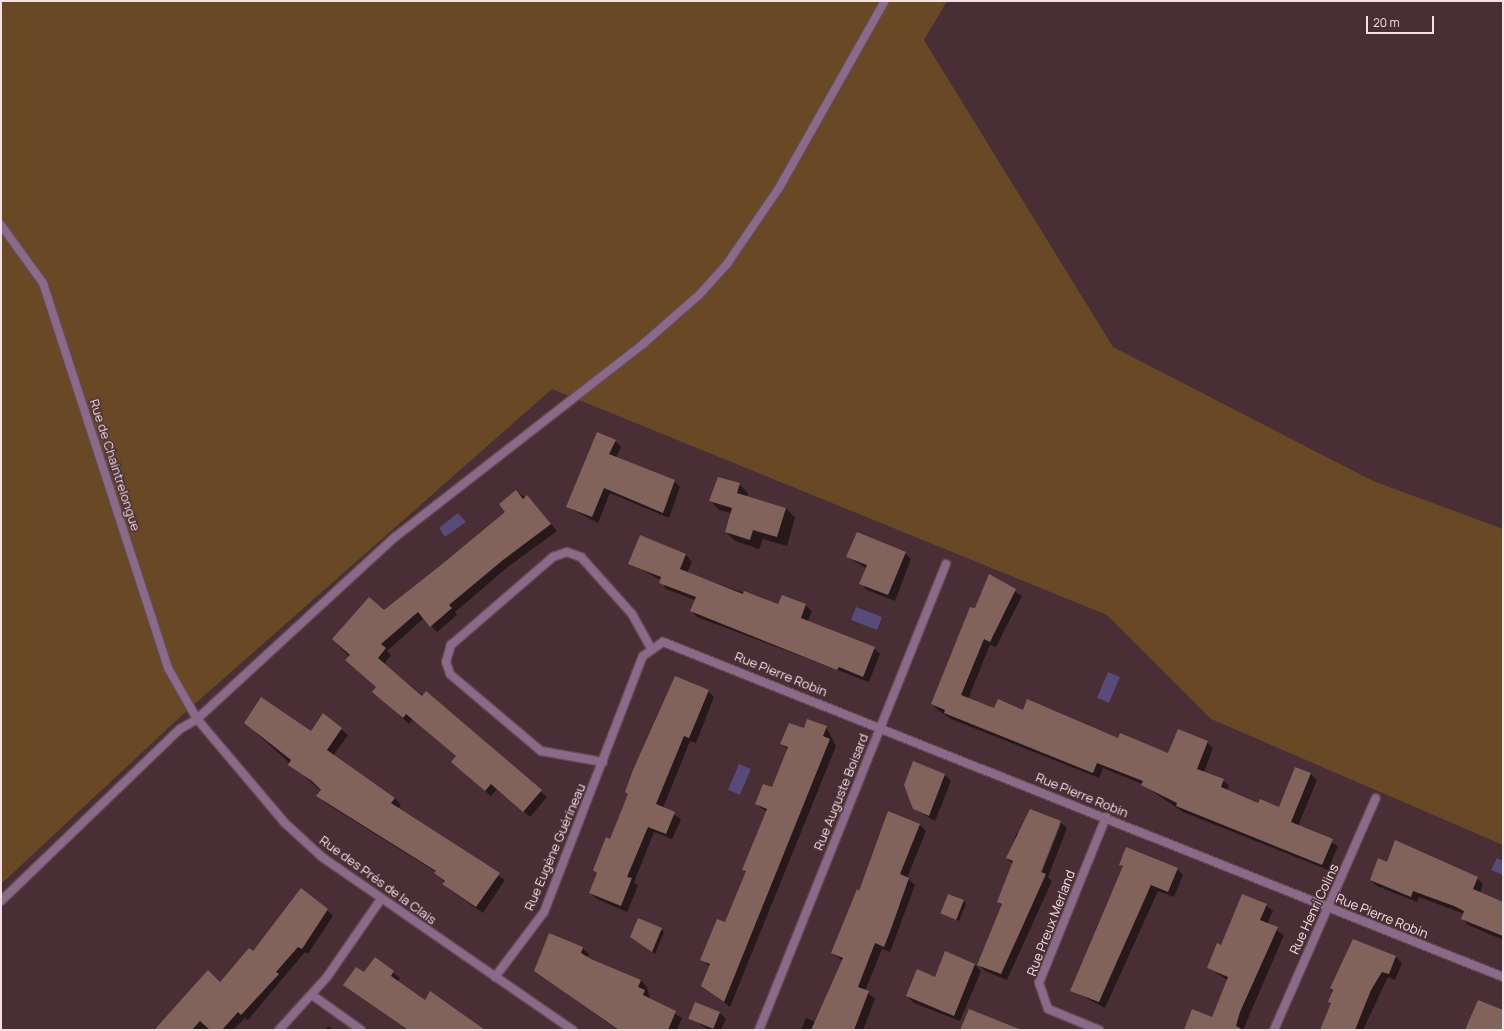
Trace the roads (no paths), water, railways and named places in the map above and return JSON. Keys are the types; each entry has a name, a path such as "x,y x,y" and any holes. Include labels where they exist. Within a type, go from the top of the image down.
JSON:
{"street":[{"path":"1,901 180,729 196,719 394,538 643,344 699,295 727,264 779,188 885,1"},
{"name":"Rue de Chaintrelongue","path":"1,225 43,283 168,668 196,719"},
{"path":"603,762 541,751 450,674 446,662 451,645 553,557 567,552 581,557 632,614 651,648"},
{"name":"Rue Auguste Boisard","path":"759,1030 946,564"},
{"name":"Rue Pierre Robin","path":"651,648 663,642 679,645 1503,977"},
{"name":"Rue Eugène Guérineau","path":"495,977 544,912 643,656 651,648"},
{"name":"Rue des Prés de la Clais","path":"196,719 285,823 322,857 573,1030"},
{"name":"Rue Henri Colins","path":"1274,1030 1326,906 1376,798"},
{"name":"Rue Preux Merland","path":"1100,1030 1048,1009 1039,983 1106,818"},
{"path":"279,1030 312,995 381,899"},
{"path":"312,995 361,1030"}]}
